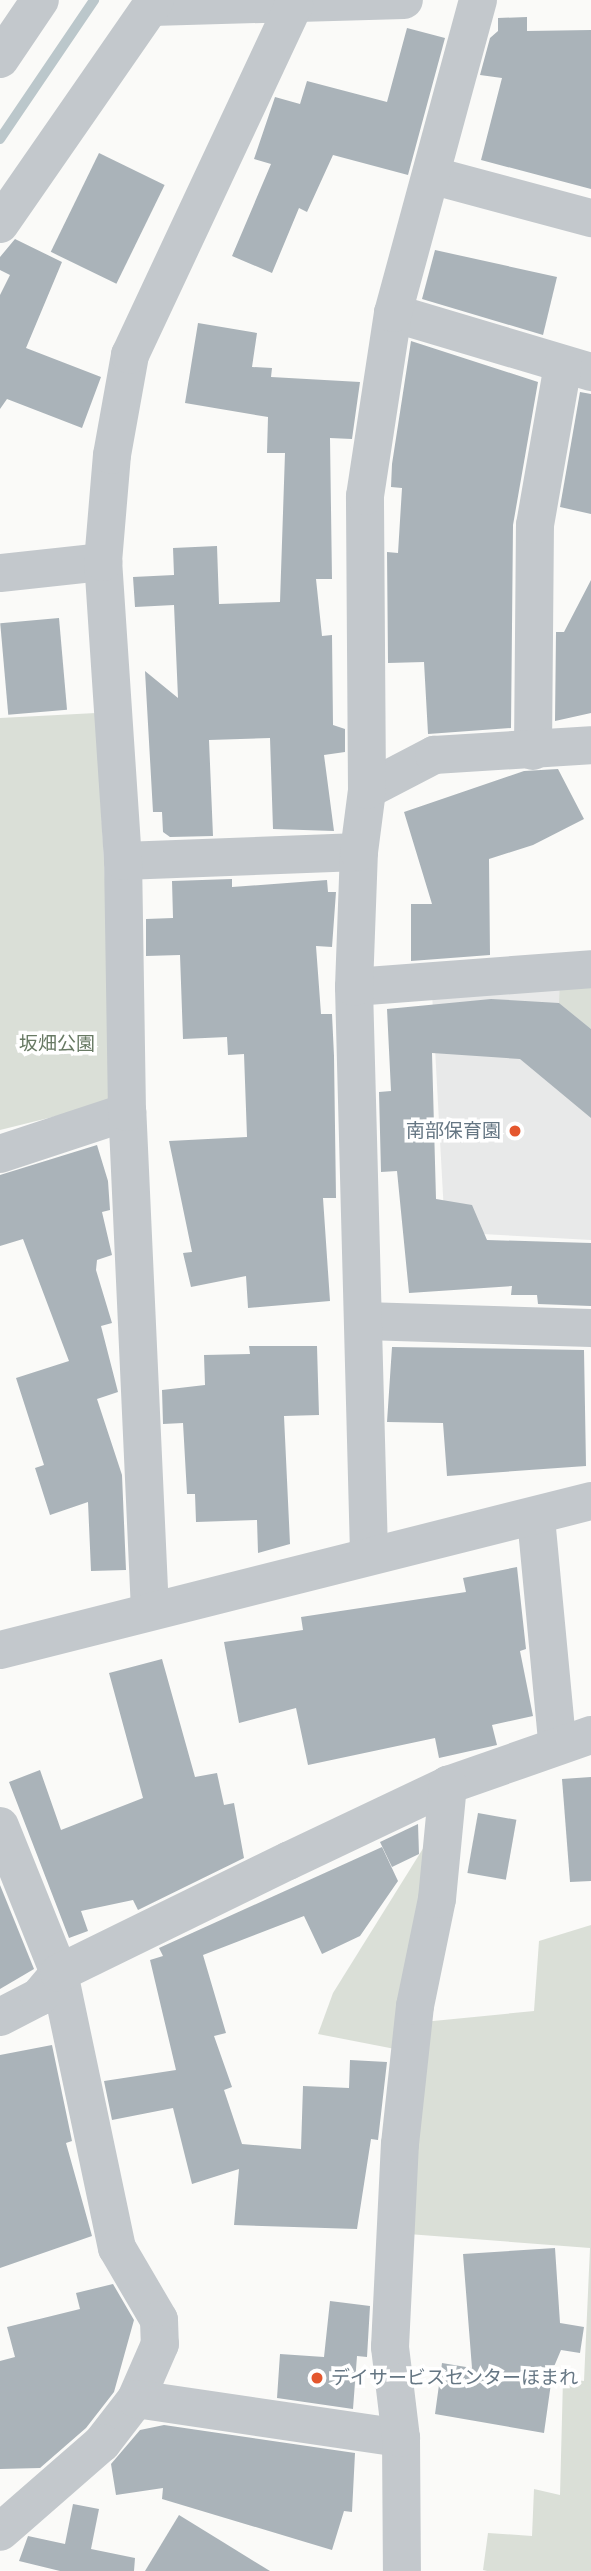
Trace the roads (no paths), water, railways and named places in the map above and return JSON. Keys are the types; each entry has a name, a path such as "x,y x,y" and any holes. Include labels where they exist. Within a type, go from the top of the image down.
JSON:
{"street":[{"path":"0,224 153,3 294,5 404,0"},
{"path":"369,1553 354,987 359,852 367,790 365,496 393,313 434,176 478,0"},
{"path":"150,1611 127,1112 123,861 103,562 112,455 130,355 294,5"},
{"path":"0,59 25,6"},
{"path":"434,176 591,218"},
{"path":"393,313 577,368 535,525 533,751"},
{"path":"0,573 103,562"},
{"path":"367,790 435,755 533,751 591,745"},
{"path":"123,861 359,852"},
{"path":"354,987 591,969"},
{"path":"0,1154 127,1112"},
{"path":"364,1321 591,1328"},
{"path":"0,1650 369,1553 536,1518 591,1501"},
{"path":"0,2017 40,1997 60,1973 447,1785 574,1738 536,1518"},
{"path":"402,2571 401,2438 390,2347 400,2144 415,2006 437,1899 447,1785"},
{"path":"0,1826 60,1973 117,2248 159,2320 160,2344 136,2399 102,2443 0,2532"},
{"path":"136,2399 401,2438"}],"waterway":[{"path":"0,139 94,0"}],"place":[{"name":"南部保育園","path":"515,1131"},
{"name":"デイサービスセンターほまれ","path":"317,2378"}],"park label":[{"name":"坂畑公園","path":"57,1044"}]}
